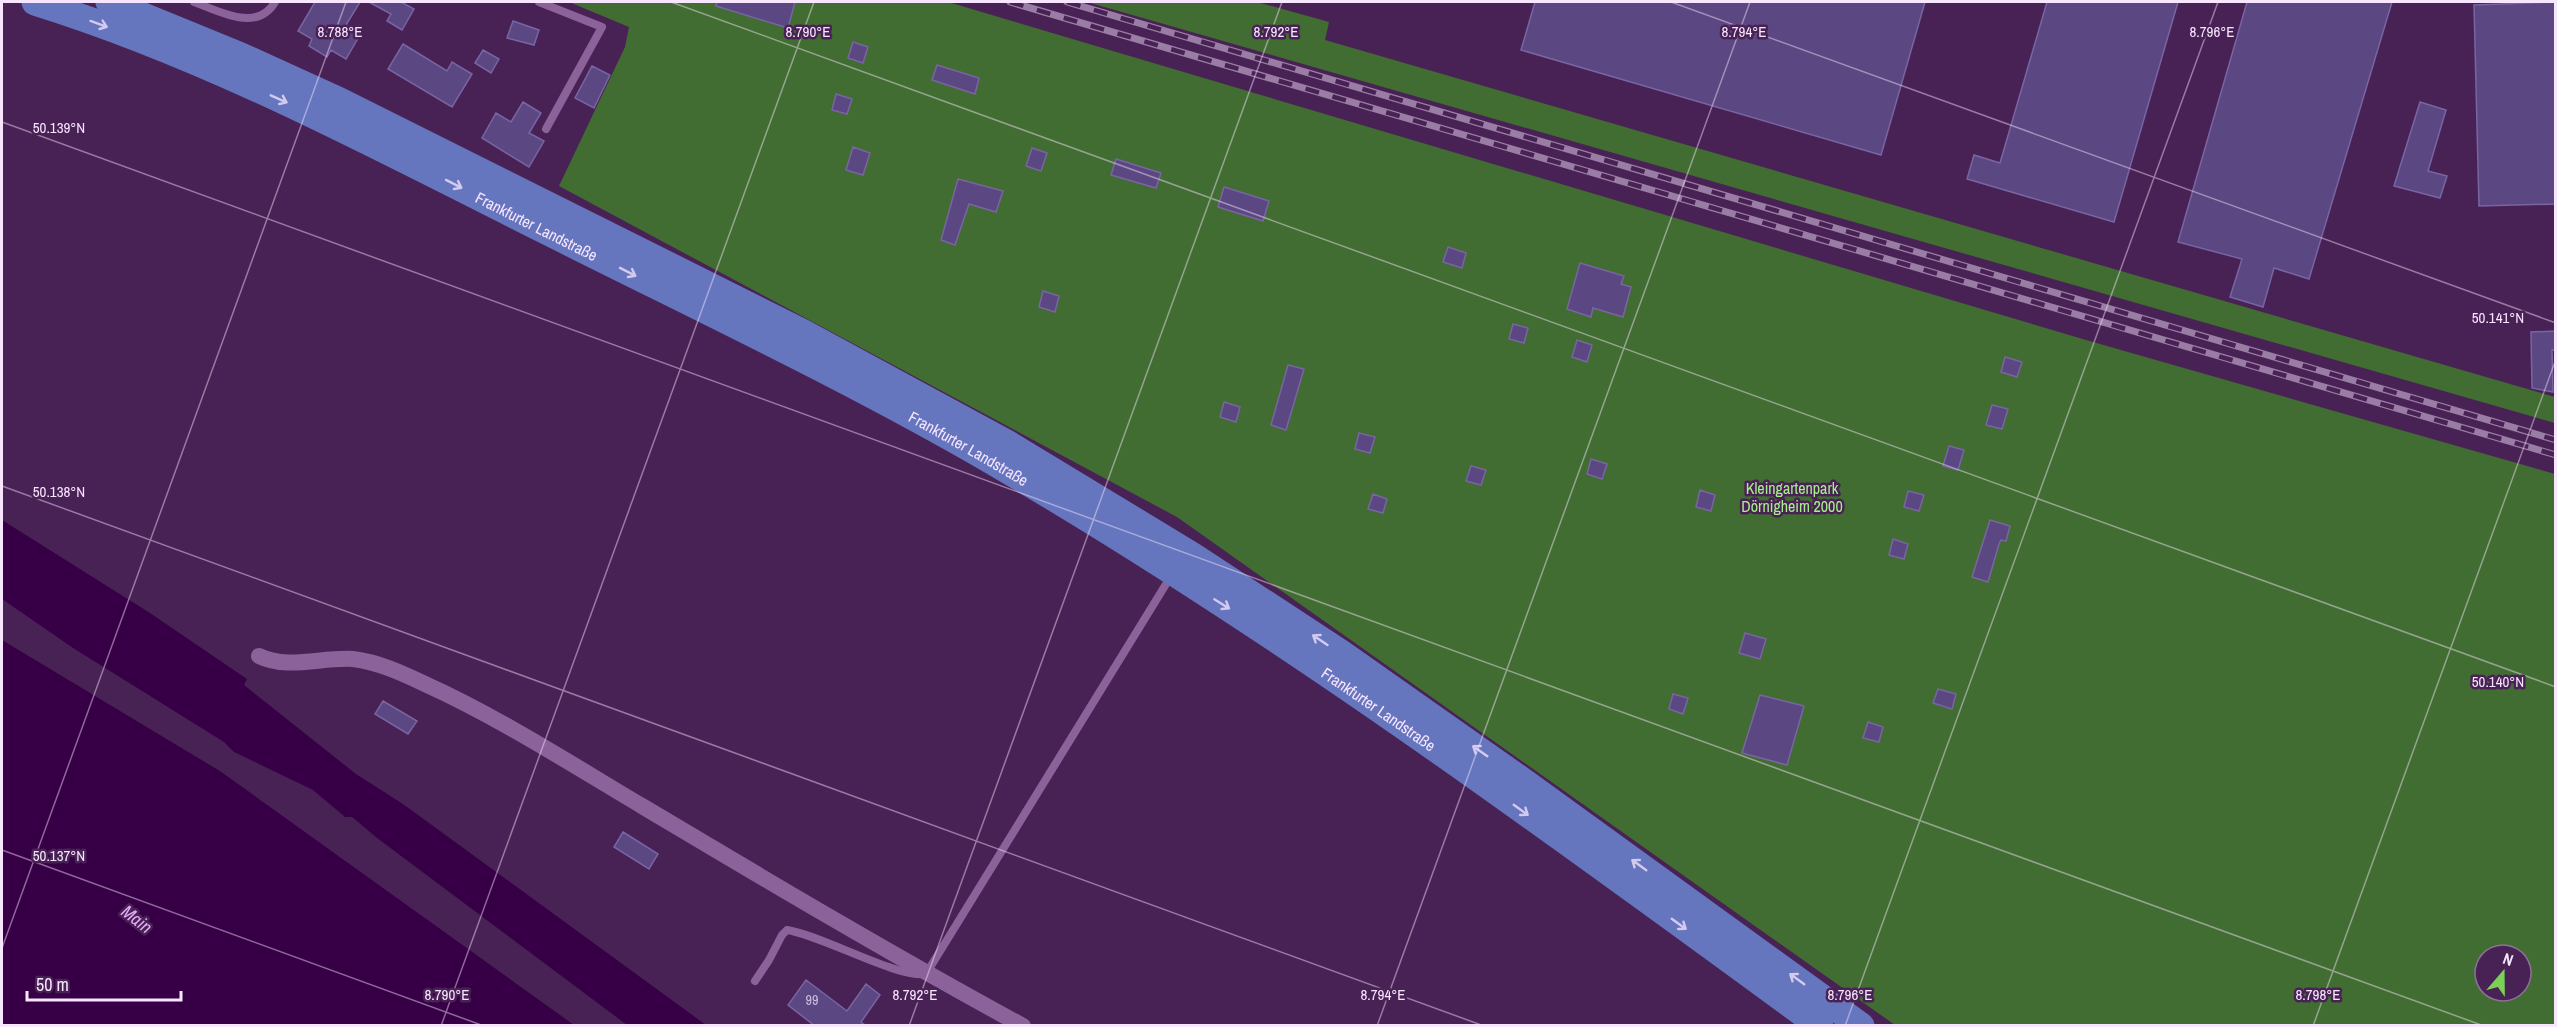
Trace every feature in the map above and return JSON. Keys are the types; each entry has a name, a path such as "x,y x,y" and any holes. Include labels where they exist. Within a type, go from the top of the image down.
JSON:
{"main road":[{"name":"Frankfurter Landstraße","path":"109,2 240,56 350,106 783,322 1005,442 1193,556 1332,647 1527,784 1861,1026"},
{"name":"Frankfurter Landstraße","path":"39,3 120,32 299,108 784,349 993,462 1254,623 1358,694 1820,1026"}],"street":[{"path":"259,656 275,662 287,663 352,659 384,666 425,683 518,733 926,974 1023,1026"}],"lane":[{"path":"194,2 246,18 263,15 274,2"},
{"path":"539,2 602,27 546,129"},
{"path":"755,981 787,930 804,933 894,968 920,975 926,974 1173,573"}],"green space":[{"name":"Kleingartenpark Dörnigheim 2000","path":"569,2 948,2 2086,340 2555,474 2555,1025 1895,1025 1177,517 559,186 625,47 629,27"},
{"path":"1087,2 1257,2 1329,22 1325,40 2555,397 2555,423"}],"water":[{"path":"2,520 150,613 247,679 244,685 356,774 403,804 706,1025 627,1025 352,817 345,817 313,790 234,752 224,742 73,648 2,599"},
{"name":"Main","path":"2,640 220,771 574,1025 2,1025"}],"building":[{"path":"315,2 360,2 346,25 361,33 346,59 331,50 327,57 309,46 312,39 298,31"},
{"path":"369,2 401,2 414,9 402,30 387,21 391,14"},
{"path":"717,2 795,2 788,28 716,6"},
{"path":"1535,2 1925,2 1881,155 1521,50"},
{"path":"2047,2 2178,2 2114,222 1967,179 1974,155 2000,163"},
{"path":"2247,2 2392,2 2309,279 2274,268 2263,307 2230,297 2242,259 2178,242"},
{"path":"2556,2 2556,204 2479,206 2474,5"},
{"path":"513,21 539,30 534,45 507,38"},
{"path":"853,42 868,47 863,63 848,58"},
{"path":"403,44 447,71 452,62 472,74 452,107 388,69"},
{"path":"483,50 499,59 491,73 475,63"},
{"path":"937,65 979,78 975,94 932,80"},
{"path":"592,66 610,75 594,108 575,98"},
{"path":"836,94 852,99 847,114 832,110"},
{"path":"523,102 541,113 529,133 544,141 529,167 482,138 496,113 511,122"},
{"path":"2420,102 2446,110 2428,171 2447,176 2440,198 2394,186"},
{"path":"853,147 870,153 863,175 846,170"},
{"path":"1032,148 1047,153 1041,171 1026,166"},
{"path":"1116,159 1161,173 1156,188 1111,175"},
{"path":"958,179 1003,191 996,212 969,204 955,245 941,240"},
{"path":"1224,187 1269,201 1263,221 1218,207"},
{"path":"1448,247 1466,253 1462,268 1443,262"},
{"path":"1580,263 1624,276 1621,284 1631,287 1623,317 1593,308 1591,317 1567,309"},
{"path":"1043,291 1059,296 1055,312 1039,307"},
{"path":"1513,324 1528,328 1524,343 1509,339"},
{"path":"2556,331 2556,350 2552,350 2553,392 2532,388 2531,332"},
{"path":"1577,340 1592,345 1587,362 1572,357"},
{"path":"2005,357 2022,362 2017,377 2001,372"},
{"path":"1288,365 1304,369 1286,430 1271,425"},
{"path":"1224,402 1240,407 1236,422 1220,417"},
{"path":"1992,405 2008,409 2002,429 1986,425"},
{"path":"1359,433 1375,437 1370,453 1355,449"},
{"path":"1949,446 1964,450 1958,470 1943,466"},
{"path":"1591,459 1607,464 1602,479 1587,474"},
{"path":"1471,466 1486,470 1481,485 1466,481"},
{"path":"1700,490 1715,495 1711,511 1696,507"},
{"path":"1908,491 1924,495 1919,511 1904,507"},
{"path":"1373,494 1387,499 1383,513 1368,509"},
{"path":"1990,520 2010,526 2006,541 2001,540 1999,544 1988,582 1972,577"},
{"path":"1893,539 1908,544 1904,559 1889,555"},
{"path":"1745,633 1766,639 1760,659 1739,653"},
{"path":"1938,689 1956,694 1952,709 1933,703"},
{"path":"1673,694 1688,698 1683,714 1669,709"},
{"path":"1760,695 1804,706 1787,765 1742,753"},
{"path":"383,701 417,721 408,734 375,714"},
{"path":"1868,722 1883,727 1879,742 1863,738"},
{"path":"623,832 658,854 649,869 614,847"},
{"path":"806,980 847,1011 866,984 880,995 861,1022 866,1026 815,1026 788,1005"}],"railway":[{"path":"1010,2 2556,455"},
{"path":"1067,2 2556,440"}]}
